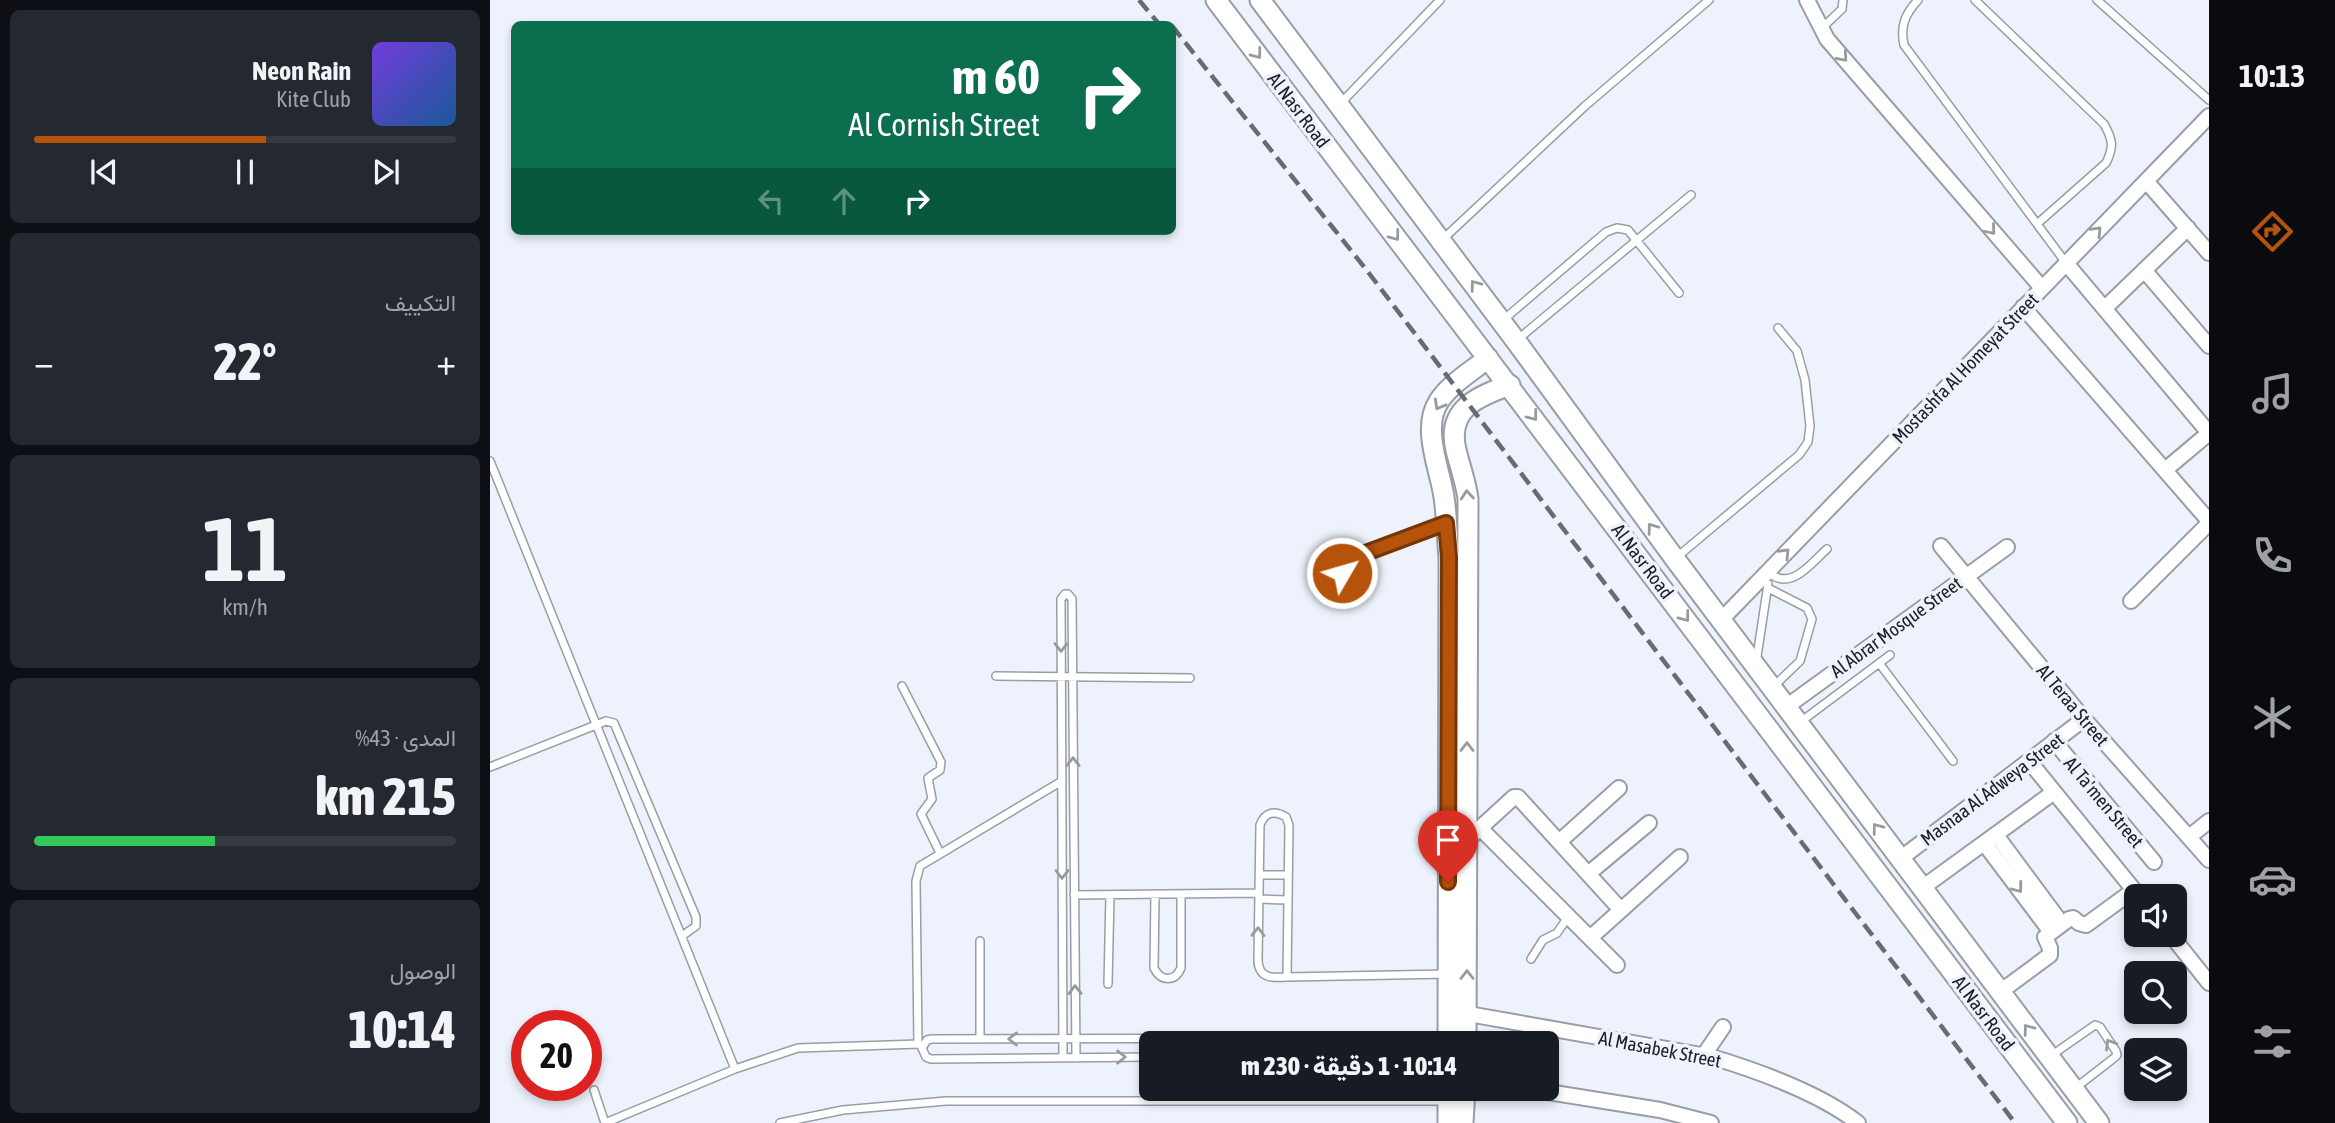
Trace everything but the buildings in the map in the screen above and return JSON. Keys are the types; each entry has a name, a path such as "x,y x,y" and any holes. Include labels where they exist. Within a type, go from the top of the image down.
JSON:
{"main road":[{"name":"Al Nasr Road","path":"1216,0 2067,1123"},
{"name":"Al Nasr Road","path":"1260,0 1442,240 1675,559 2099,1123"},
{"path":"1458,1012 1448,974 1449,557 1444,497 1433,446 1434,413 1443,396 1488,358"},
{"path":"1455,1031 1474,834 1467,489 1455,444 1456,426 1459,416 1473,400 1510,385"},
{"path":"1446,523 1468,524"},
{"path":"1448,1101 1448,1123"},
{"path":"1463,1123 1464,1101"}],"street":[{"path":"1807,0 1821,29 2042,288"},
{"name":"Mostashfa Al Homeyat Street","path":"1721,620 1768,577 2023,307 2209,116"},
{"path":"2146,181 2209,253"},
{"path":"2105,308 2188,228"},
{"path":"2066,263 2209,433 2165,470"},
{"path":"2144,270 2209,346"},
{"path":"2023,307 2209,522 2131,601"},
{"path":"2197,535 2209,545"},
{"name":"Al Teraa Street","path":"1941,546 2084,719 2209,860"},
{"name":"Al Abrar Mosque Street","path":"1786,707 2007,547"},
{"name":"Masnaa Al Adweya Street","path":"1900,859 2084,719"},
{"name":"Al Ta'men Street","path":"2054,741 2154,862"},
{"path":"2029,761 2129,884"},
{"path":"1559,842 1619,788"},
{"path":"1922,888 2054,792"},
{"path":"1617,965 1568,916 1474,834 1516,796 1621,910"},
{"path":"2189,837 2209,821"},
{"path":"1588,874 1649,823"},
{"path":"1990,839 2057,928"},
{"path":"1590,938 1680,858"},
{"path":"2000,992 2050,955 2050,948 2045,940 2057,928 2071,918 2082,925 2089,923 2124,901"},
{"path":"2180,947 2209,983"},
{"name":"Al Masabek Street","path":"1458,1012 1704,1055 1744,1067 1806,1094 1833,1106 1858,1123"},
{"path":"1704,1055 1723,1027"},
{"path":"1559,1094 1660,1110 1711,1123"}],"lane":[{"path":"1338,105 1440,0"},
{"path":"1442,240 1586,106 1709,0"},
{"path":"1821,29 1842,9 1843,0"},
{"path":"1918,0 1906,12 1902,33 1904,45 2066,263"},
{"path":"1975,0 2104,124 2112,138 2113,150 2106,163 2037,224"},
{"path":"2097,0 2209,100"},
{"path":"1516,341 1691,195"},
{"path":"1502,321 1606,232 1617,228 1629,230 1679,293"},
{"path":"1675,559 1799,455 1808,442 1810,426 1802,365 1797,351 1778,328"},
{"path":"490,461 735,1069"},
{"path":"1336,584 1342,573 1363,554 1446,523"},
{"path":"1768,577 1780,580 1795,578 1827,549"},
{"path":"1756,667 1768,577"},
{"path":"1768,577 1807,608 1812,620 1800,661 1772,688"},
{"path":"1063,1058 1061,599 1065,594 1072,599 1076,1058"},
{"path":"1798,723 1890,655"},
{"path":"1880,663 1953,761"},
{"path":"996,676 1189,678"},
{"path":"902,686 941,762 940,770 928,778 932,799 921,814 940,853"},
{"path":"490,767 597,724 610,721 617,726 696,916 696,926 681,936"},
{"path":"1062,780 920,866 916,881 920,1044 923,1054 931,1059 1139,1057"},
{"path":"1062,793 1073,793"},
{"path":"1287,977 1289,825 1286,817 1279,813 1270,813 1263,817 1260,825 1258,967 1265,975 1270,978 1448,974"},
{"path":"1259,875 1288,875"},
{"path":"1155,894 1154,968 1157,975 1172,979 1178,975 1181,968 1181,894"},
{"path":"1062,898 1181,894 1259,896 1288,900"},
{"path":"1108,984 1110,895"},
{"path":"1531,959 1543,940 1557,933 1568,916"},
{"path":"980,941 980,1039"},
{"path":"2049,1058 2090,1027 2100,1027 2117,1055 2073,1089"},
{"path":"598,1101 605,1123 735,1069 809,1046 920,1044 932,1039 1139,1040"},
{"path":"780,1123 895,1104 1139,1099"}],"railway":[{"path":"1139,0 1156,21"},
{"path":"1176,31 1365,268 2015,1123"}],"route":[{"path":"1342,573 1363,554 1446,523 1449,557 1448,882"}]}
